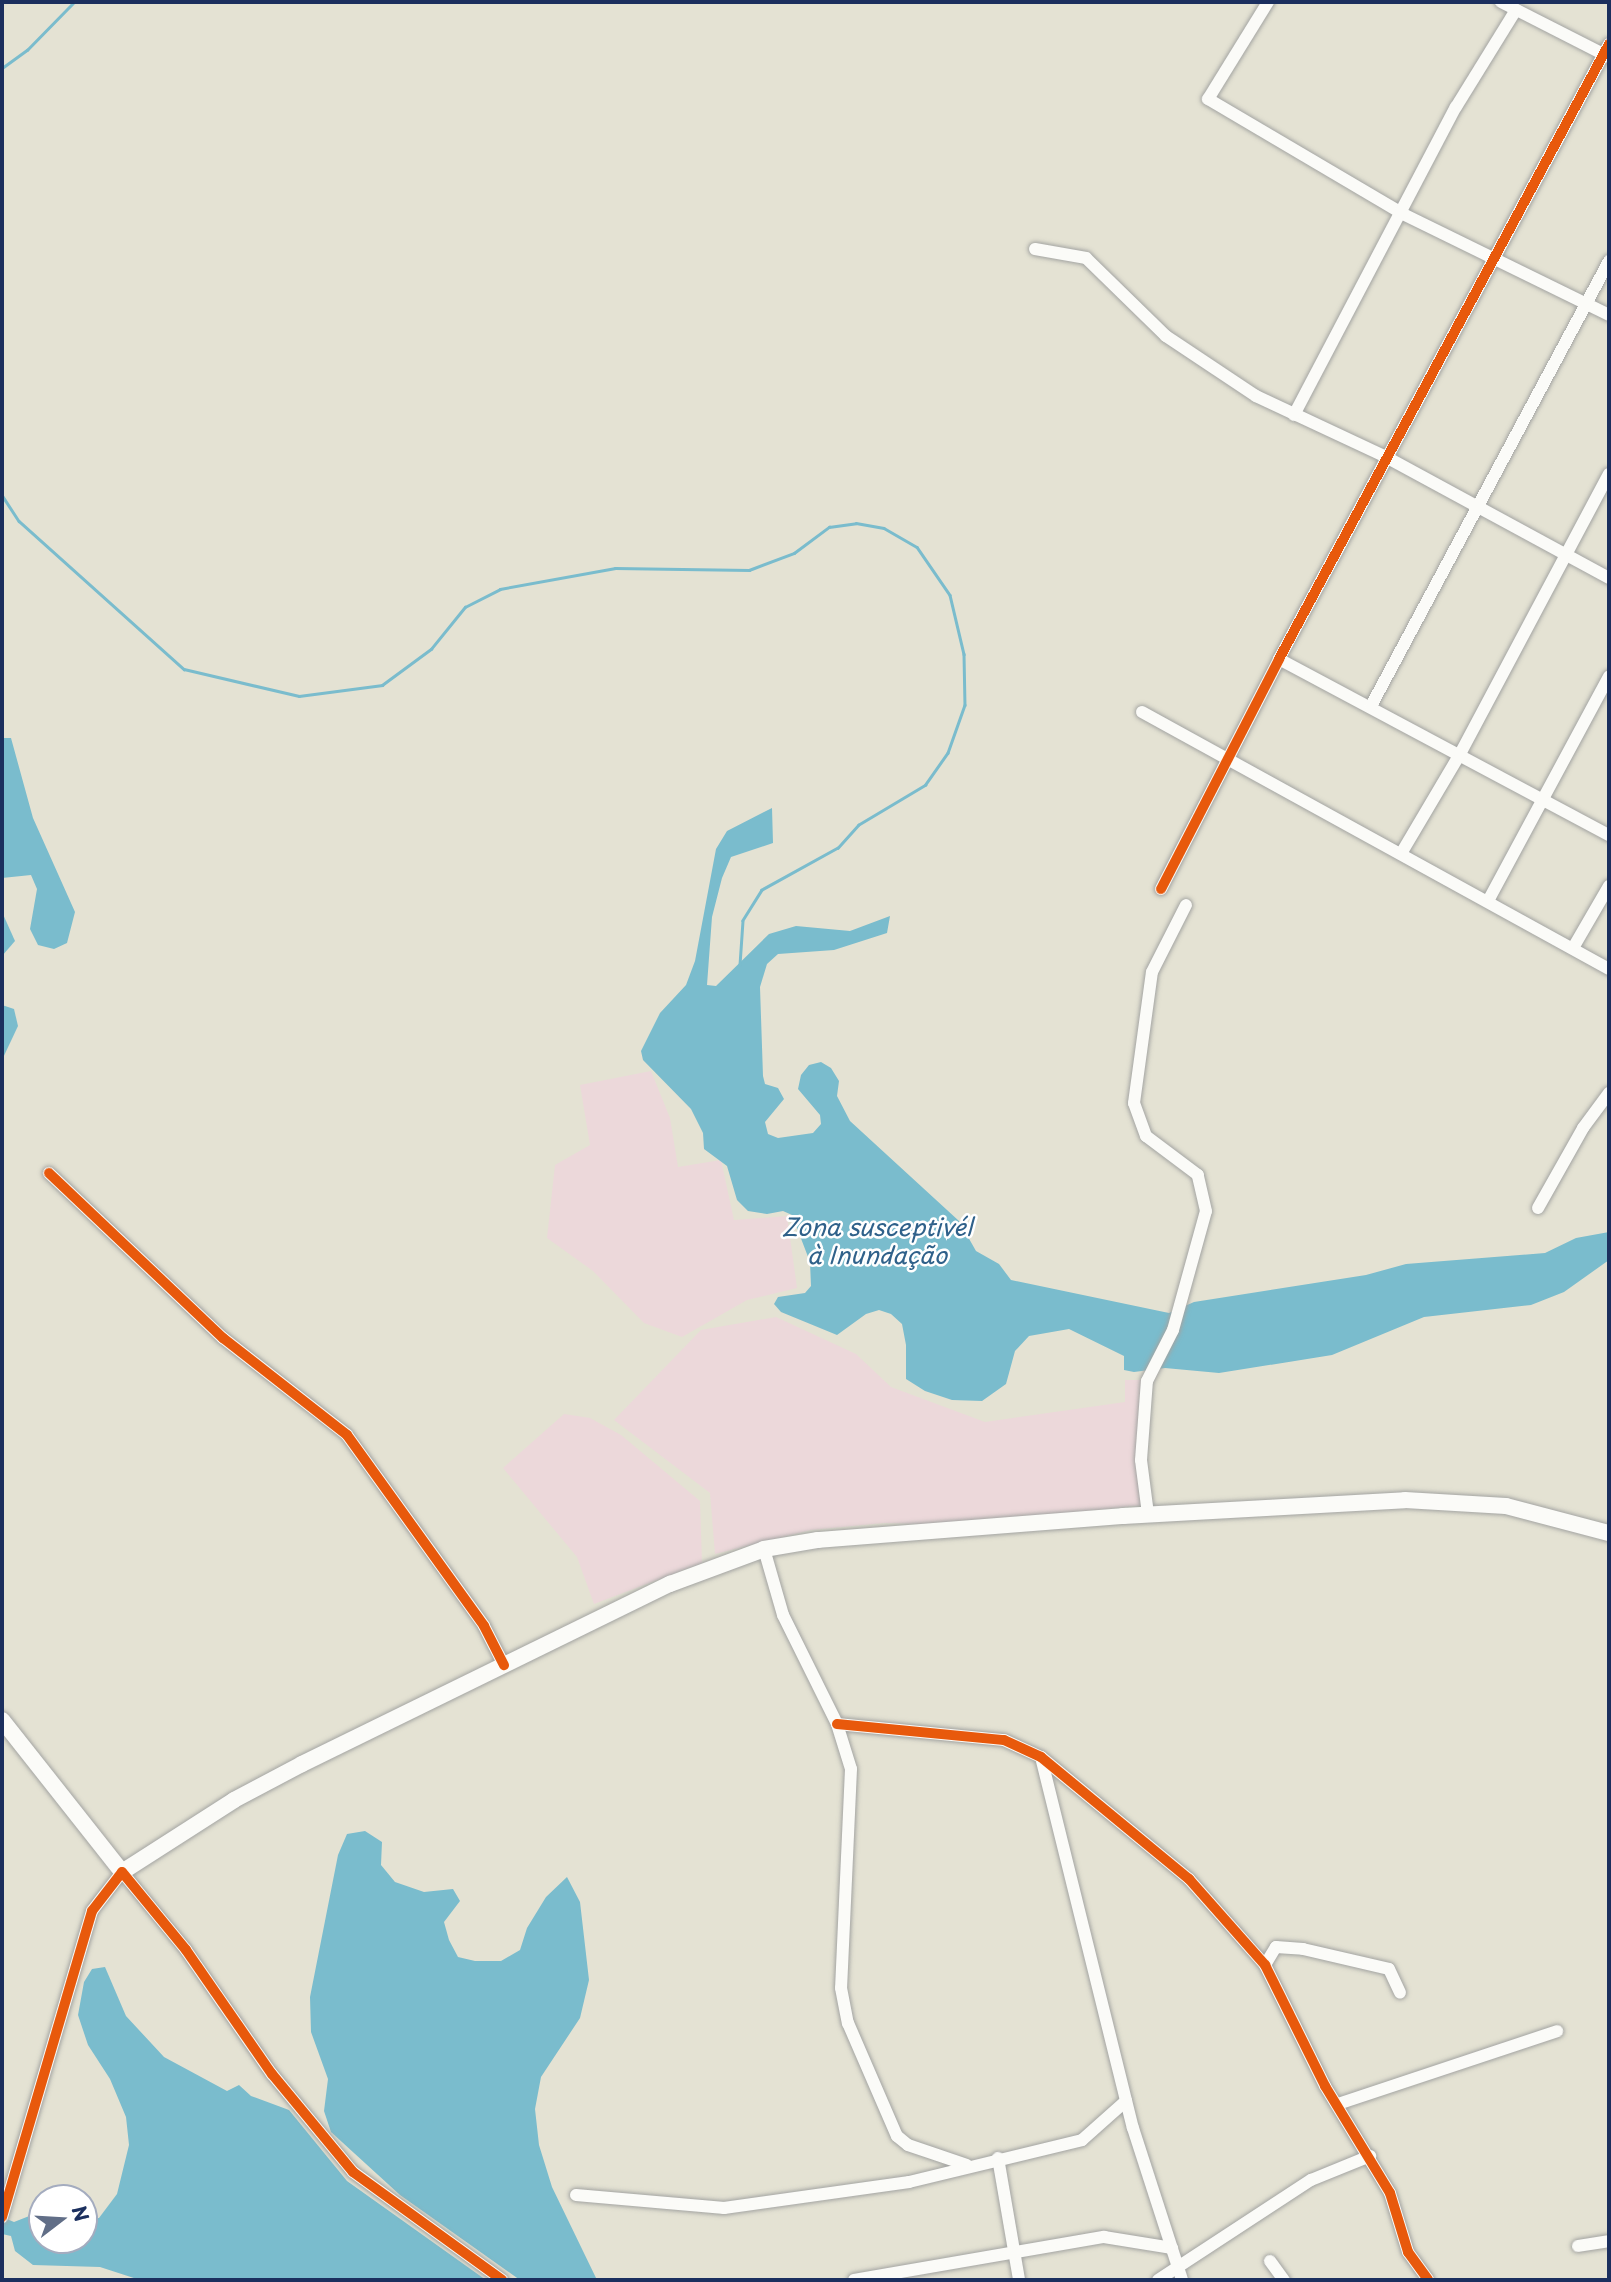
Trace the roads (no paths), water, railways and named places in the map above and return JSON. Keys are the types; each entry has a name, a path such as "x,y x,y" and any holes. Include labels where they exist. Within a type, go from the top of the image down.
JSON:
{"main road":[{"path":"2,1720 122,1872 233,1800 670,1584 764,1549 818,1540 1149,1514 1405,1500 1506,1506 1609,1533"}],"street":[{"path":"1268,2 1208,99 1402,214 1609,314"},
{"path":"1161,889 1386,457 1607,52 1501,2"},
{"path":"1294,415 1456,107 1516,10"},
{"path":"1035,249 1086,258 1178,346 1294,415 1386,457 1474,508 1609,578"},
{"path":"1371,706 1474,508 1609,261"},
{"path":"1402,852 1460,754 1609,474"},
{"path":"1279,659 1460,754 1541,802 1609,835"},
{"path":"1488,901 1609,676"},
{"path":"1142,712 1226,761 1402,852 1609,969"},
{"path":"1573,948 1609,886"},
{"path":"1149,1514 1141,1460 1147,1381 1176,1320 1206,1211 1198,1175 1146,1136 1133,1103 1152,972 1186,905"},
{"path":"1538,1208 1583,1128 1609,1093"},
{"path":"49,1173 223,1338 347,1435 484,1626 504,1665"},
{"path":"764,1549 783,1615 837,1724 853,1791 843,2008 897,2136 908,2145 967,2165"},
{"path":"837,1724 987,1737 1041,1757 1189,1879 1265,1965 1325,2086 1370,2156 1390,2193 1408,2252 1428,2280"},
{"path":"1041,1757 1126,2101 1182,2280"},
{"path":"2,2217 92,1911 122,1872 186,1950 272,2074 353,2172 502,2280"},
{"path":"1265,1965 1276,1947 1303,1949 1389,1969 1399,1993"},
{"path":"1338,2104 1557,2031"},
{"path":"576,2195 724,2208 909,2182 967,2165 1082,2140 1126,2101"},
{"path":"1158,2280 1177,2265 1311,2180 1370,2156"},
{"path":"998,2158 1011,2252 1019,2280"},
{"path":"854,2280 1113,2237 1172,2248"},
{"path":"1578,2246 1609,2241"},
{"path":"1270,2261 1284,2280"}],"water":[{"path":"2,738 11,738 33,818 75,912 67,943 54,949 38,945 30,929 37,889 31,875 2,878"},
{"name":"Zona susceptivél à Inundação","path":"772,808 773,843 731,857 722,878 712,917 707,985 716,986 769,934 796,926 850,931 890,916 887,933 834,950 778,954 767,964 760,987 763,1076 765,1084 778,1088 784,1099 765,1122 768,1134 778,1138 813,1133 821,1124 820,1115 798,1089 801,1075 809,1065 821,1062 831,1068 839,1081 837,1096 850,1121 959,1221 976,1251 999,1264 1011,1280 1169,1313 1194,1302 1366,1275 1406,1264 1545,1253 1576,1238 1609,1232 1609,1260 1564,1292 1531,1305 1424,1317 1332,1355 1219,1373 1165,1368 1134,1372 1124,1370 1124,1356 1069,1329 1029,1336 1015,1351 1006,1384 982,1401 952,1400 925,1391 906,1379 906,1345 902,1324 891,1314 879,1310 866,1314 837,1335 781,1312 774,1304 778,1297 805,1293 811,1286 810,1262 792,1215 783,1211 767,1214 748,1211 737,1200 727,1166 704,1149 703,1133 691,1109 643,1060 641,1051 660,1013 686,985 695,961 716,849 727,831"},
{"path":"2,912 15,941 2,956"},
{"path":"2,1005 14,1009 18,1026 2,1060"},
{"path":"365,1831 382,1842 381,1865 395,1882 424,1892 453,1889 460,1901 444,1922 458,1957 475,1961 501,1961 520,1950 527,1928 546,1897 567,1877 580,1902 589,1980 580,2018 541,2077 535,2109 539,2145 552,2187 597,2280 520,2280 400,2195 331,2132 324,2111 328,2079 311,2032 310,1997 338,1855 347,1834"},
{"path":"105,1967 126,2016 164,2057 227,2091 239,2085 251,2096 289,2110 347,2181 486,2280 140,2280 100,2267 33,2265 15,2251 11,2236 2,2234 2,2217 14,2222 28,2216 28,2254 98,2254 98,2218 117,2194 129,2145 126,2117 110,2079 88,2045 78,2015 84,1982 92,1969"}],"waterway":[{"path":"2,68 27,50 74,2"},
{"path":"2,495 19,521 184,669 299,696 382,685 431,649 465,607 500,589 615,568 749,570 794,553 829,527 856,523 884,528 917,547 950,595 964,654 965,705 948,753 926,785 859,825 838,848 762,890 743,921 740,965"}]}
